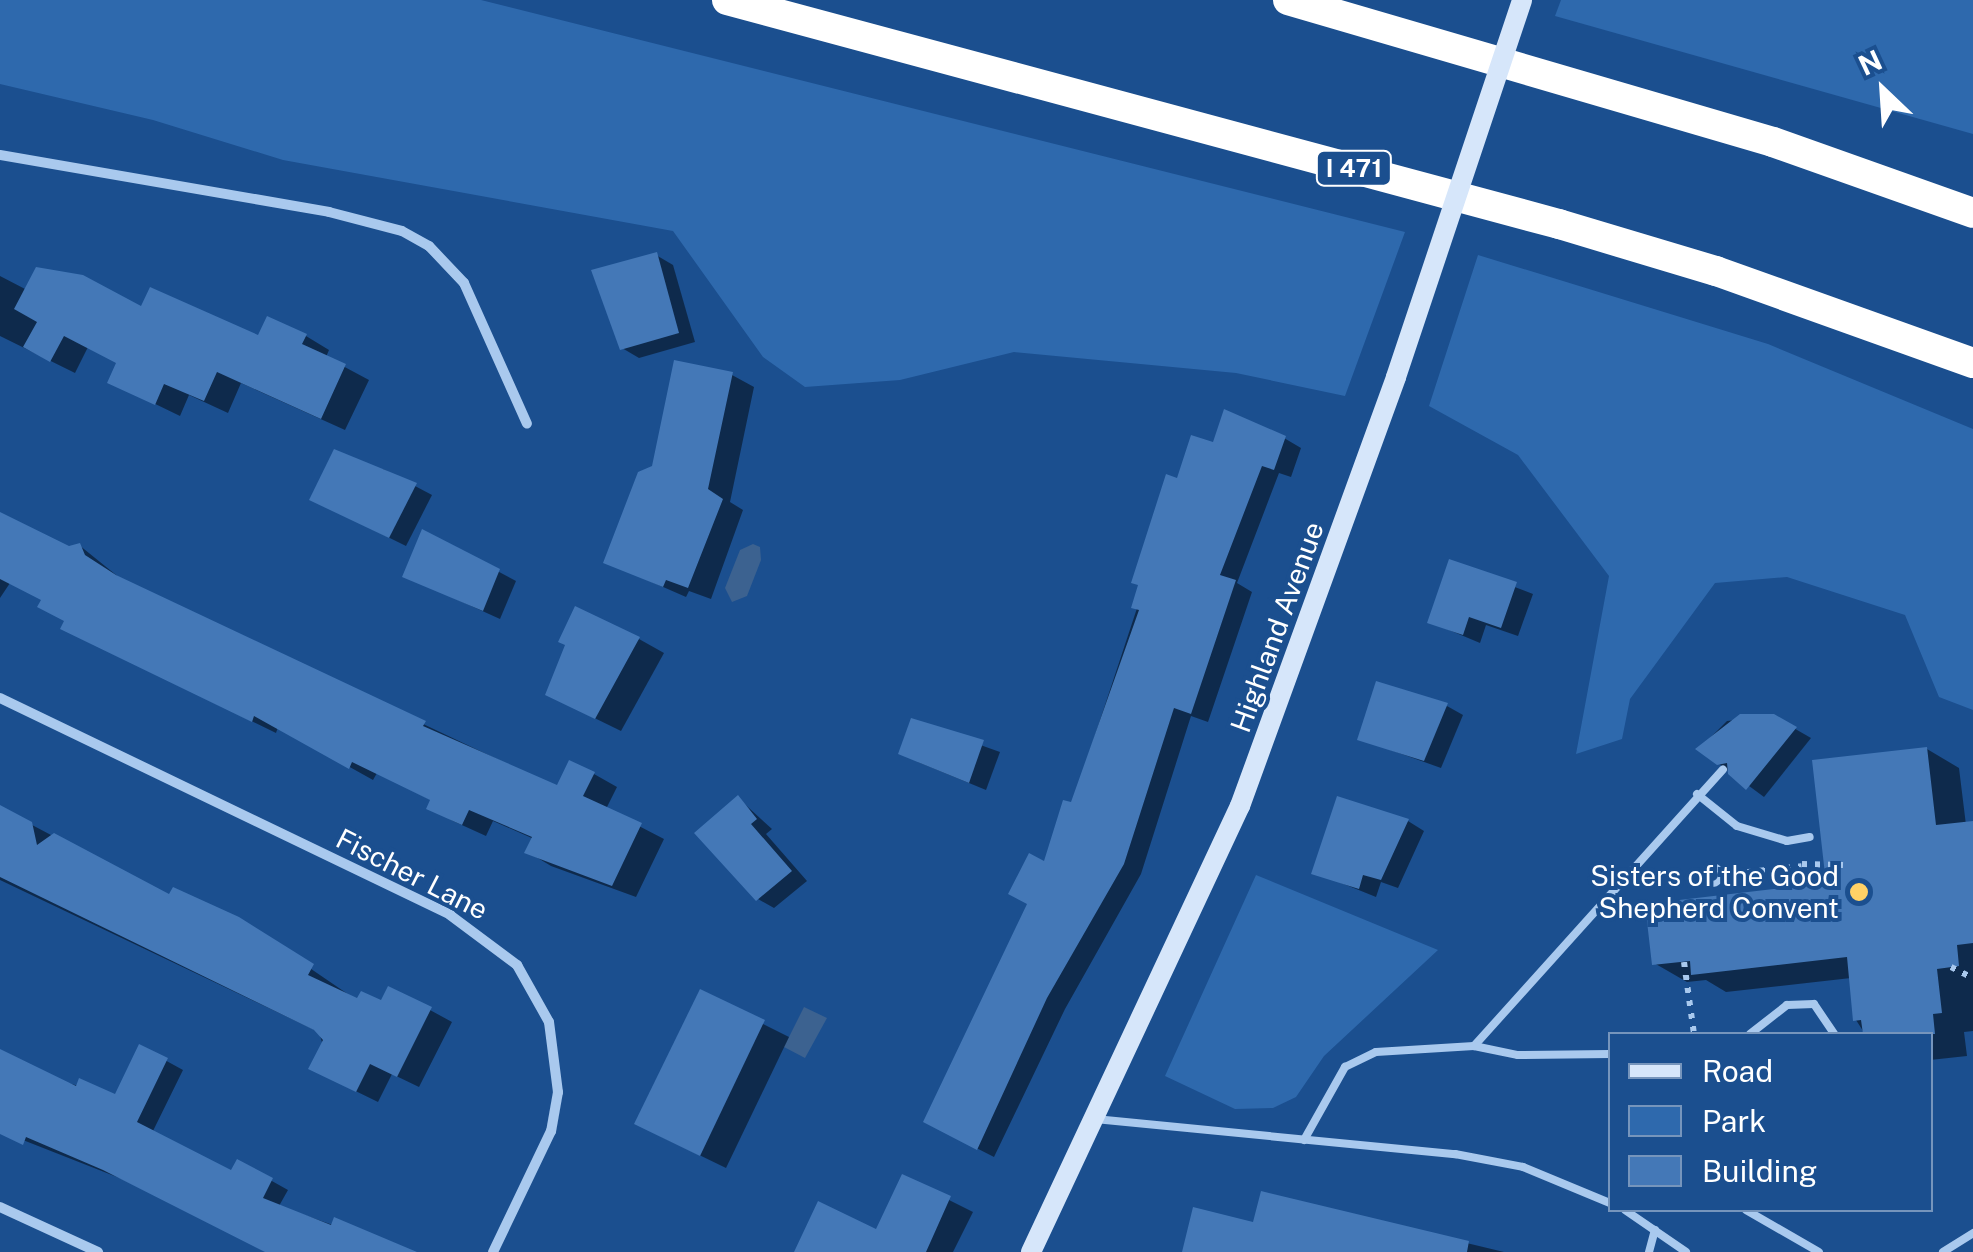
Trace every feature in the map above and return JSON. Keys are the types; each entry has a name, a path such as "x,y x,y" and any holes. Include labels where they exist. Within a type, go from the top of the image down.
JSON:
{"highway":[{"name":"I 471","path":"728,0 1559,224 1716,271 1973,363"},
{"path":"1288,0 1773,142 1973,213"}],"street":[{"name":"Highland Avenue","path":"1031,1252 1240,806 1396,377 1522,0"},
{"path":"0,155 330,212 402,232 429,246 464,283 526,424"},
{"name":"Fischer Lane","path":"0,698 450,915 517,965 550,1022 558,1092 550,1131 494,1252"},
{"path":"0,1207 98,1252"}],"lane":[{"path":"1474,1046 1722,769"},
{"path":"1697,794 1737,826 1788,841 1810,837"},
{"path":"1753,1032 1787,1006 1814,1004 1833,1032"},
{"path":"1304,1140 1345,1067 1376,1052 1474,1046 1518,1055 1608,1054"},
{"path":"1095,1119 1523,1167 1608,1203"},
{"path":"1629,1212 1686,1252"},
{"path":"1749,1212 1818,1252"},
{"path":"1649,1252 1655,1230"},
{"path":"1943,1252 1973,1233"}],"path":[{"path":"1722,874 1802,866"},
{"path":"1684,962 1694,1032"},
{"path":"1951,968 1973,978"}],"green space":[{"path":"0,0 481,0 1405,232 1345,396 1236,373 1014,352 900,380 805,387 763,357 673,231 283,160 153,120 0,84"},
{"path":"1561,0 1973,0 1973,134 1555,16"},
{"path":"1478,255 1768,344 1973,429 1973,710 1939,697 1905,615 1787,577 1715,583 1630,699 1622,739 1576,754 1609,576 1518,455 1429,406"},
{"path":"1256,875 1438,950 1324,1056 1296,1097 1273,1108 1235,1109 1165,1076"}],"shaded area":[{"path":"753,544 760,547 761,560 747,596 732,602 725,588 740,550"},
{"path":"804,1007 827,1018 805,1058 784,1047"}],"building":[{"path":"657,252 679,333 620,350 591,270"},
{"path":"36,267 83,275 141,306 150,287 258,335 267,316 307,334 302,344 346,364 321,419 217,372 204,401 164,384 155,405 107,383 116,363 64,336 50,362 23,347 37,322 14,309"},
{"path":"674,360 733,372 708,489 723,499 688,588 666,580 663,587 603,563 638,472 652,466"},
{"path":"1224,409 1286,436 1274,470 1262,466 1220,575 1236,580 1191,714 1174,708 1124,864 1047,998 977,1150 923,1122 1027,904 1008,894 1029,853 1044,861 1063,800 1071,802 1139,610 1131,608 1138,585 1131,583 1166,474 1177,478 1191,435 1213,442"},
{"path":"334,449 417,483 389,538 309,500"},
{"path":"0,512 69,546 80,543 85,555 116,575 426,721 423,726 557,785 569,760 595,772 583,796 642,823 612,886 524,853 532,837 469,810 462,825 426,809 430,800 352,762 349,769 254,716 252,722 60,629 64,621 37,607 41,600 0,579"},
{"path":"422,529 500,569 483,611 402,577"},
{"path":"1449,559 1517,582 1501,628 1469,617 1463,635 1427,623"},
{"path":"575,606 640,637 595,719 545,695 565,645 558,642"},
{"path":"1376,681 1448,703 1424,761 1357,740"},
{"path":"1740,714 1774,714 1797,727 1746,790 1728,774 1727,763 1717,765 1695,749"},
{"path":"911,718 984,740 969,783 898,754"},
{"name":"Sisters of the Good Shepherd Convent","path":"1927,747 1936,825 1973,821 1973,943 1957,945 1959,966 1937,969 1942,1013 1933,1014 1935,1034 1863,1032 1861,1020 1853,1021 1847,957 1691,975 1690,961 1652,965 1645,904 1826,883 1812,760"},
{"path":"738,795 757,819 751,824 792,871 756,901 694,833"},
{"path":"1337,796 1409,819 1381,880 1363,875 1359,889 1311,874"},
{"path":"0,805 32,822 37,845 54,833 169,894 173,887 239,917 314,964 308,975 357,998 361,991 381,1000 388,986 432,1007 397,1077 370,1064 356,1092 308,1069 323,1040 314,1030 0,877"},
{"path":"700,989 765,1020 700,1156 634,1124"},
{"path":"139,1044 168,1058 137,1122 231,1170 237,1159 273,1178 263,1198 331,1225 334,1217 417,1252 265,1252 103,1170 26,1137 23,1145 0,1134 0,1049 76,1086 79,1078 115,1094"},
{"path":"902,1174 951,1196 926,1252 794,1252 818,1201 876,1229"},
{"path":"1261,1191 1469,1241 1467,1252 1182,1252 1193,1207 1253,1222"}],"place":[{"name":"Sisters of the Good Shepherd Convent","path":"1859,892"}]}
